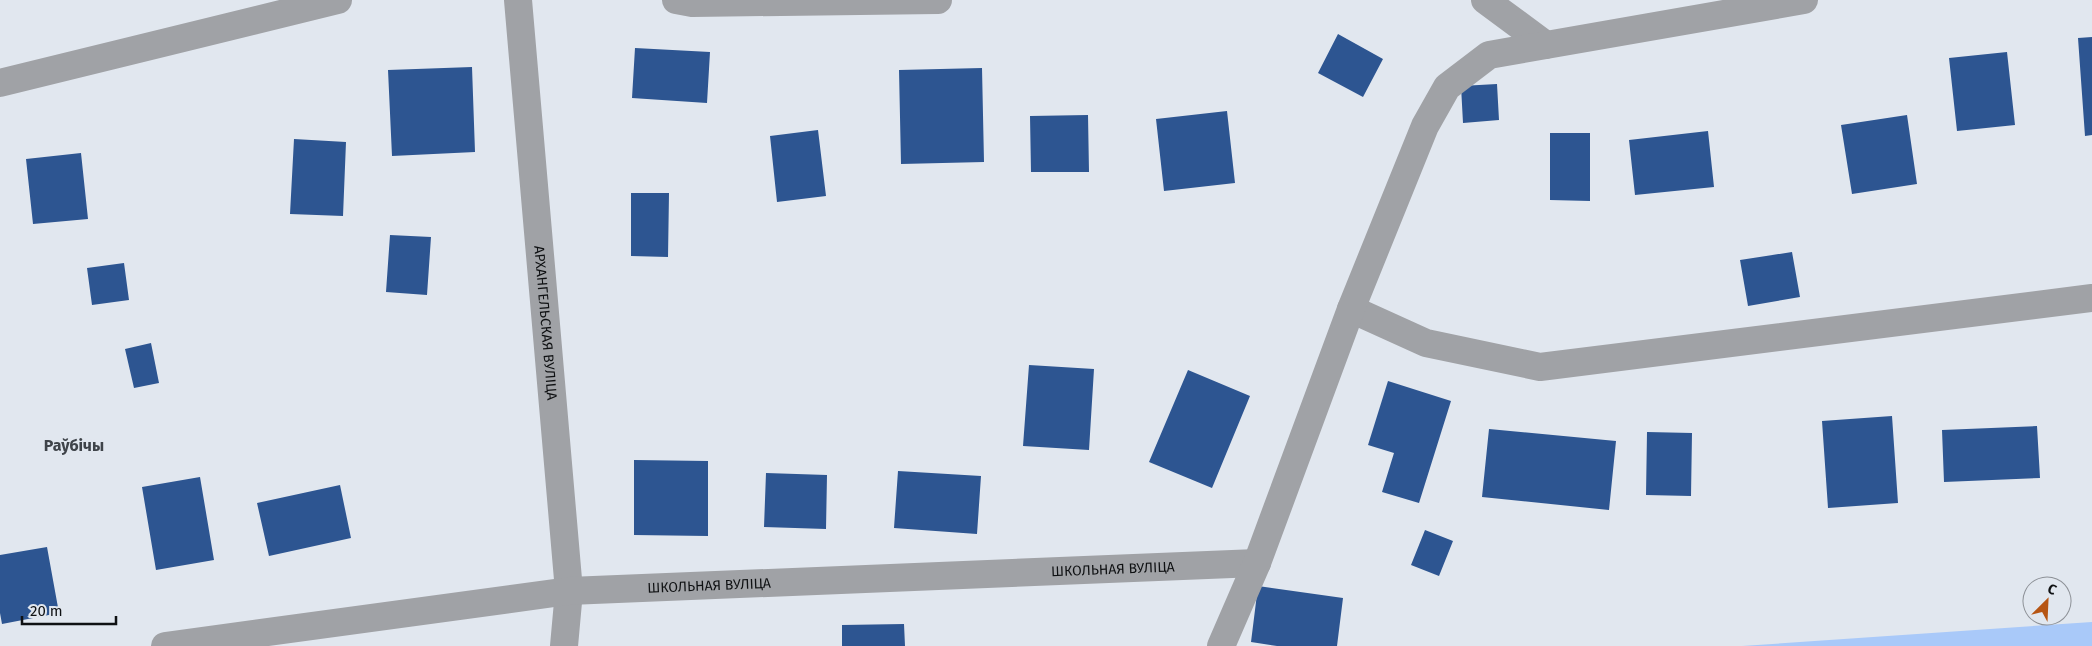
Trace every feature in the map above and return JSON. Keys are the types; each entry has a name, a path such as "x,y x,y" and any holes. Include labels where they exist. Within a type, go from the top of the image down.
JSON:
{"street":[{"path":"0,82 338,0"},
{"name":"АРХАНГЕЛЬСКАЯ ВУЛІЦА","path":"518,0 569,591 564,646"},
{"path":"676,0 692,3 938,0"},
{"path":"1485,0 1546,46"},
{"path":"1222,646 1257,563 1351,309 1425,126 1447,86 1489,55 1804,0"},
{"path":"1351,309 1426,343 1540,368 2092,298"},
{"name":"ШКОЛЬНАЯ ВУЛІЦА","path":"165,646 569,591 1257,563"}],"shaded area":[{"path":"2092,622 2092,646 1742,646 2034,626 2072,626 2072,623"}],"building":[{"path":"1338,34 1383,59 1363,97 1318,73"},
{"path":"2092,37 2092,135 2085,136 2078,38"},
{"path":"635,48 710,52 707,103 632,98"},
{"path":"2007,52 2015,125 1957,131 1949,58"},
{"path":"472,67 475,152 392,156 388,70"},
{"path":"982,68 984,162 901,164 899,70"},
{"path":"1497,84 1499,120 1463,123 1461,86"},
{"path":"1227,111 1235,183 1164,191 1156,119"},
{"path":"1088,115 1089,172 1031,172 1030,116"},
{"path":"1907,115 1917,184 1852,194 1841,125"},
{"path":"818,130 826,196 777,202 770,136"},
{"path":"1708,131 1714,187 1635,195 1629,140"},
{"path":"1550,133 1590,133 1590,201 1550,200"},
{"path":"294,139 346,142 343,216 290,214"},
{"path":"81,153 88,219 33,224 26,159"},
{"path":"631,193 669,193 668,257 631,256"},
{"path":"390,235 431,237 427,295 386,292"},
{"path":"1792,252 1800,297 1748,306 1740,260"},
{"path":"124,263 129,300 92,305 87,268"},
{"path":"151,343 159,383 134,388 125,349"},
{"path":"1029,365 1094,369 1089,450 1023,446"},
{"path":"1188,370 1250,396 1212,488 1149,462"},
{"path":"1388,381 1451,401 1419,503 1382,492 1394,453 1368,445"},
{"path":"1892,416 1898,503 1828,508 1822,421"},
{"path":"2037,426 2040,478 1944,482 1942,430"},
{"path":"1489,429 1616,441 1609,510 1482,497"},
{"path":"1647,432 1692,433 1691,496 1646,495"},
{"path":"634,460 708,461 708,536 634,535"},
{"path":"898,471 981,476 977,534 894,528"},
{"path":"766,473 827,475 826,529 764,527"},
{"path":"200,477 214,560 156,570 142,487"},
{"path":"340,485 351,538 269,556 257,503"},
{"path":"1425,530 1453,541 1439,576 1411,565"},
{"path":"47,547 59,613 2,624 0,613 0,555"},
{"path":"1258,586 1343,598 1337,646 1277,646 1251,642"},
{"path":"904,624 905,646 842,646 842,625"}],"district":[{"name":"Раўбічы","path":"74,445"}]}
